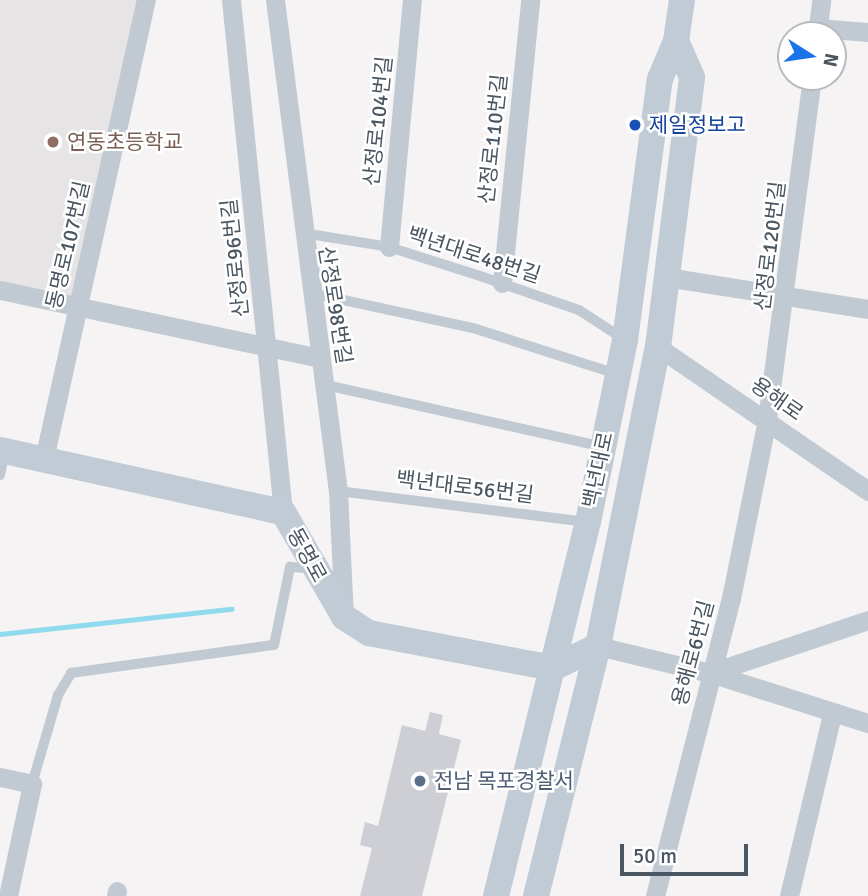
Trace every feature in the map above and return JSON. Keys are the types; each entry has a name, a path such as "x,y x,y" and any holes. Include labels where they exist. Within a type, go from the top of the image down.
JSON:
{"street":[{"name":"동명로107번길","path":"44,459 146,0"},
{"name":"산정로96번길","path":"231,0 284,512"},
{"name":"산정로98번길","path":"275,0 300,232 319,358 326,385 338,491 344,617"},
{"name":"산정로104번길","path":"388,247 412,0"},
{"name":"산정로110번길","path":"502,283 530,0"},
{"name":"백년대로","path":"496,896 588,522 625,340 660,79 676,41 681,0"},
{"path":"818,21 821,0"},
{"path":"847,32 868,32"},
{"name":"백년대로","path":"536,896 598,646 659,347 691,77 676,41"},
{"name":"산정로120번길","path":"767,419 788,297 810,91"},
{"path":"666,277 868,309"},
{"path":"0,290 319,358"},
{"name":"용해로","path":"659,347 868,491"},
{"name":"용해로6번길","path":"655,896 710,673 767,419"},
{"name":"동명로","path":"2,458 44,459 284,512 312,568 344,617 369,633 553,668"},
{"path":"710,673 868,620"},
{"path":"553,668 598,646 710,673 832,714 868,723"},
{"path":"789,896 832,714"},
{"path":"0,778 32,784 9,849 8,896"}],"lane":[{"name":"백년대로48번길","path":"300,232 388,247 502,283 579,310 625,340"},
{"path":"309,293 460,325 618,374"},
{"path":"326,385 603,447"},
{"name":"백년대로56번길","path":"338,491 588,522"},
{"path":"32,784 58,695 71,673 274,645 290,567 312,568"}],"shaded area":[{"name":"연동초등학교","path":"0,0 138,0 71,300 0,284"}],"building":[{"name":"전남 목포경찰서","path":"430,712 443,715 439,734 461,740 422,896 360,896 372,848 360,845 365,822 378,826 402,725 425,731"}],"waterway":[{"path":"0,634 232,609"}],"place":[{"name":"제일정보고","path":"635,125"},
{"name":"연동초등학교","path":"53,142"},
{"name":"전남 목포경찰서","path":"420,781"}]}
